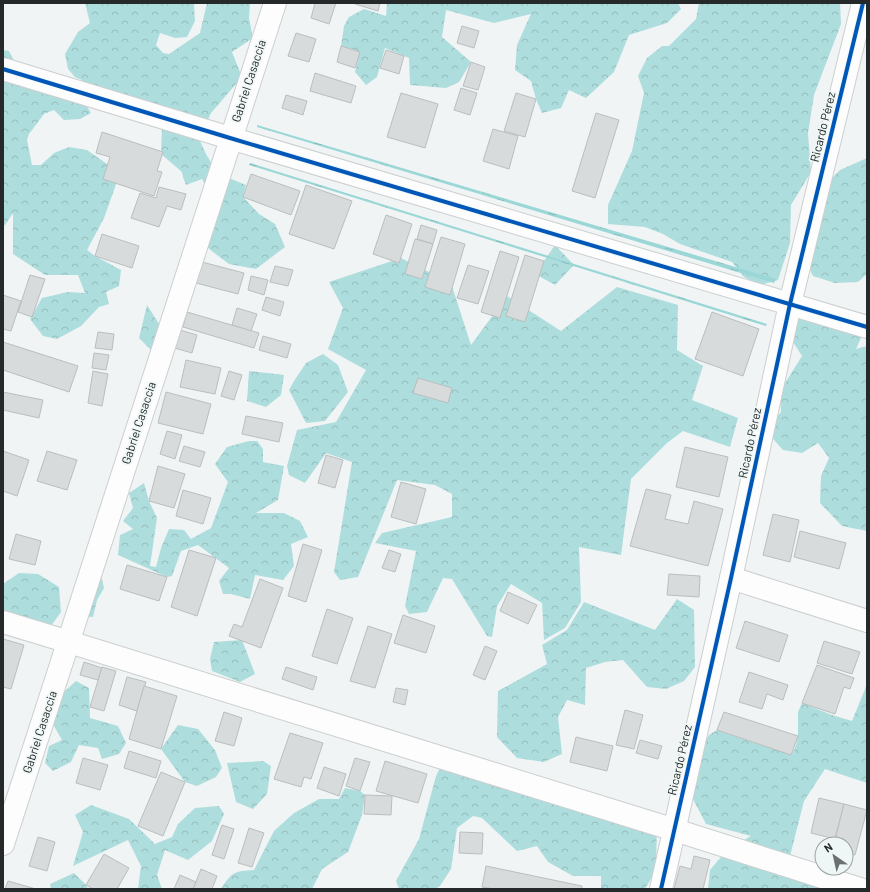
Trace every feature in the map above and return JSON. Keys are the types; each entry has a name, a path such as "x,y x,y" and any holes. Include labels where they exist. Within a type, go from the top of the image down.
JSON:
{"street":[{"name":"Gabriel Casaccia","path":"3,844 230,138 275,3"},
{"name":"Ricardo Pérez","path":"661,889 731,578 790,304 863,3"},
{"path":"3,69 867,327"},
{"path":"731,578 867,621"},
{"path":"3,622 675,830 860,889"}],"green space":[{"path":"85,3 194,3 195,21 187,37 175,38 160,33 156,45 163,53 169,54 200,33 207,3 250,3 249,18 253,38 232,52 242,77 211,113 207,122 197,135 207,156 219,174 246,185 243,197 259,214 275,224 285,247 256,269 229,264 201,242 209,192 202,179 186,185 182,172 161,154 162,127 85,92 82,80 75,77 68,69 65,54 78,32 90,23"},
{"path":"387,3 678,3 681,9 667,23 629,35 614,72 586,98 569,90 561,108 542,113 531,81 515,70 517,45 531,14 494,23 446,10 442,37 471,62 459,82 446,88 410,85 409,58 385,48 377,77 366,85 355,72 360,52 341,46 344,26 349,17 364,9 386,16"},
{"path":"699,3 840,3 841,24 814,95 808,133 811,172 791,205 790,243 778,280 760,285 744,277 732,262 680,244 663,234 645,227 608,224 608,205 632,151 644,93 638,76 647,58 662,46 669,46 696,19"},
{"path":"3,50 9,51 20,72 86,105 91,113 80,119 64,120 54,110 44,114 29,134 27,140 32,165 41,165 54,153 69,147 87,150 120,173 104,218 87,250 121,270 119,286 106,292 109,304 99,307 81,326 57,339 43,336 30,319 42,298 68,292 85,293 78,275 45,275 13,254 13,213 3,226"},
{"path":"867,158 867,274 858,282 835,283 813,276 799,248 811,199 840,170"},
{"path":"555,245 574,265 555,285 535,274"},
{"path":"401,258 451,283 471,345 507,296 561,331 617,287 678,305 677,350 703,366 692,400 738,418 730,447 683,431 667,443 631,479 621,555 579,547 581,602 565,628 544,640 542,603 511,584 497,606 492,637 487,636 452,579 443,578 427,612 409,614 405,606 416,551 375,543 382,533 452,517 452,494 435,485 397,480 358,577 340,580 334,572 352,462 326,453 305,483 289,475 287,466 297,430 336,422 366,370 328,349 343,308 329,282"},
{"path":"147,305 166,335 152,351 139,338"},
{"path":"799,318 865,329 856,349 867,346 867,531 842,526 820,503 821,476 829,458 818,443 802,453 783,450 766,431 781,412 780,391 802,356 793,342"},
{"path":"323,354 338,365 348,392 325,421 306,423 289,390 306,363"},
{"path":"249,371 284,375 281,395 266,407 247,401"},
{"path":"249,441 257,441 263,449 263,462 284,466 278,500 256,513 284,513 300,521 308,537 291,544 294,566 283,580 255,575 250,599 231,594 223,594 219,581 229,568 198,545 181,551 172,576 167,577 118,555 120,535 133,529 123,521 133,508 129,493 144,483 149,501 157,518 150,566 156,567 161,548 169,529 184,530 191,539 211,528 228,482 215,464 227,447"},
{"path":"19,573 38,574 59,587 61,612 48,630 3,631 3,584"},
{"path":"101,575 104,588 97,600 93,617 79,616"},
{"path":"677,599 694,610 695,667 684,681 666,689 647,687 623,660 605,662 586,668 585,705 567,700 558,717 562,754 544,762 517,758 497,737 498,691 547,664 542,645 567,630 584,602 655,630"},
{"path":"242,640 255,674 240,682 212,671 210,659 214,642"},
{"path":"76,681 89,688 90,718 118,726 126,743 119,754 102,759 98,748 79,745 71,762 53,771 45,763 49,746 62,740 54,726 55,708 63,693"},
{"path":"867,684 867,783 825,769 804,801 790,856 814,870 814,876 825,876 847,889 708,889 710,870 727,850 751,836 706,824 693,799 698,752 709,735 717,730 791,755 796,745 798,736 798,712 802,703 852,721"},
{"path":"178,725 198,729 215,750 222,768 216,777 197,786 185,782 161,749"},
{"path":"263,761 271,766 267,794 253,809 236,802 227,763"},
{"path":"440,768 657,822 656,870 645,889 601,889 601,876 573,876 548,862 537,846 517,851 482,818 473,816 457,828 451,869 440,886 435,889 399,889 396,881 419,839 436,776"},
{"path":"345,788 360,791 365,795 362,815 348,852 322,869 312,889 221,889 228,879 234,874 242,871 254,870 274,831 294,813 319,799 339,799"},
{"path":"91,805 129,819 155,844 172,837 178,824 195,808 219,806 224,814 212,841 188,860 165,850 157,875 162,889 138,889 141,866 128,840 73,866 83,832 75,815"},
{"path":"74,873 88,889 51,889 50,884"}],"water":[{"path":"257,125 776,279 774,283 257,127"},
{"path":"250,163 767,324 766,326 249,165"}],"building":[{"path":"315,3 336,3 329,24 311,18"},
{"path":"355,3 380,3 378,11"},
{"path":"462,26 479,31 474,48 457,43"},
{"path":"296,33 316,39 309,62 288,56"},
{"path":"341,46 360,52 355,68 337,62"},
{"path":"386,50 404,56 399,74 380,68"},
{"path":"471,62 485,67 478,90 463,86"},
{"path":"315,73 356,86 351,103 310,91"},
{"path":"461,88 477,93 470,115 454,110"},
{"path":"401,93 438,104 425,148 387,137"},
{"path":"516,93 536,99 525,137 504,131"},
{"path":"286,95 307,101 303,115 282,108"},
{"path":"596,113 619,120 595,198 572,191"},
{"path":"493,129 518,136 509,169 483,161"},
{"path":"102,132 163,152 157,171 162,172 154,196 103,179 110,157 96,153"},
{"path":"251,174 300,191 291,215 243,197"},
{"path":"306,185 352,201 334,249 289,234"},
{"path":"159,187 186,194 181,210 167,206 159,227 131,218 140,193 156,198"},
{"path":"386,215 412,224 399,263 373,254"},
{"path":"421,225 437,230 433,244 417,239"},
{"path":"102,234 139,246 132,268 95,256"},
{"path":"441,237 465,244 450,295 425,287"},
{"path":"415,239 433,244 422,279 405,274"},
{"path":"500,251 519,257 500,318 481,312"},
{"path":"525,255 544,261 525,322 506,316"},
{"path":"202,262 244,273 238,294 196,283"},
{"path":"468,265 489,271 478,304 457,298"},
{"path":"275,266 293,270 288,286 270,282"},
{"path":"30,275 45,279 32,317 18,312"},
{"path":"251,276 268,280 264,295 248,290"},
{"path":"3,295 21,301 11,331 3,329"},
{"path":"266,297 284,302 280,316 262,310"},
{"path":"237,308 257,314 251,331 232,325"},
{"path":"187,312 259,333 254,348 183,327"},
{"path":"712,312 759,329 743,376 695,359"},
{"path":"180,330 197,335 192,353 175,348"},
{"path":"98,332 114,334 112,350 95,348"},
{"path":"263,336 291,344 287,358 259,350"},
{"path":"3,342 78,366 69,392 3,370"},
{"path":"94,353 109,355 106,370 92,368"},
{"path":"186,360 221,368 215,394 180,387"},
{"path":"93,371 108,374 102,406 88,403"},
{"path":"229,371 242,375 234,400 221,396"},
{"path":"418,378 452,388 448,403 413,393"},
{"path":"3,392 43,400 39,418 3,410"},
{"path":"166,392 211,404 203,434 158,423"},
{"path":"246,416 283,423 279,442 242,434"},
{"path":"167,431 182,435 175,459 160,454"},
{"path":"184,446 205,452 200,467 179,461"},
{"path":"685,447 728,457 719,497 676,487"},
{"path":"3,451 29,460 17,496 3,491"},
{"path":"47,451 77,460 67,490 37,481"},
{"path":"326,455 343,460 335,488 318,483"},
{"path":"158,466 185,474 174,508 149,501"},
{"path":"401,482 426,489 416,524 391,517"},
{"path":"646,489 671,495 665,519 688,524 694,501 723,509 708,566 630,546"},
{"path":"183,490 211,498 203,524 176,516"},
{"path":"773,514 799,520 790,562 763,555"},
{"path":"800,531 846,543 839,569 794,557"},
{"path":"16,534 41,541 35,565 9,559"},
{"path":"303,544 322,550 306,602 288,596"},
{"path":"189,550 216,558 197,616 171,607"},
{"path":"389,550 401,554 395,572 382,568"},
{"path":"127,565 167,577 159,601 120,589"},
{"path":"669,574 700,576 699,597 667,595"},
{"path":"260,579 283,588 261,648 229,636 234,624 242,627"},
{"path":"508,592 537,605 528,624 500,611"},
{"path":"327,609 353,618 337,664 312,656"},
{"path":"403,615 435,626 426,653 394,643"},
{"path":"745,621 788,635 779,662 736,648"},
{"path":"368,626 392,634 375,688 350,681"},
{"path":"3,639 24,645 11,689 3,687"},
{"path":"824,641 860,652 852,674 817,663"},
{"path":"485,646 497,651 485,680 473,675"},
{"path":"84,662 102,668 98,680 80,675"},
{"path":"817,665 854,678 850,689 844,687 835,714 802,703"},
{"path":"102,667 116,671 104,711 90,707"},
{"path":"286,667 317,677 313,690 282,679"},
{"path":"749,672 788,685 783,700 767,694 762,709 739,702"},
{"path":"127,677 146,682 137,711 119,705"},
{"path":"144,686 177,696 161,749 129,739"},
{"path":"396,688 408,690 405,705 393,702"},
{"path":"625,710 643,715 634,749 616,745"},
{"path":"224,712 242,718 234,746 215,741"},
{"path":"724,712 798,736 791,755 717,730"},
{"path":"290,733 323,743 311,779 304,777 301,787 274,779"},
{"path":"576,737 613,746 607,771 570,762"},
{"path":"640,740 662,746 658,759 636,753"},
{"path":"129,751 161,761 156,778 124,768"},
{"path":"83,758 108,765 100,790 76,783"},
{"path":"355,758 370,762 360,791 346,786"},
{"path":"385,761 427,774 418,803 376,791"},
{"path":"324,767 346,774 339,796 317,788"},
{"path":"161,772 185,782 163,836 138,826"},
{"path":"365,795 392,796 391,815 364,814"},
{"path":"819,798 844,804 836,836 823,836 811,833"},
{"path":"844,804 867,810 855,855 854,836 836,836"},
{"path":"222,825 234,829 224,859 212,855"},
{"path":"249,828 264,833 252,867 238,863"},
{"path":"460,832 483,833 482,854 459,853"},
{"path":"38,837 55,842 47,871 29,866"},
{"path":"104,854 129,868 117,889 93,889 86,885"},
{"path":"694,856 710,860 703,889 674,889 680,866 691,869"},
{"path":"486,866 582,886 582,889 494,889 482,887"},
{"path":"201,869 217,876 212,889 193,889"},
{"path":"180,875 196,882 193,889 174,889"},
{"path":"8,881 36,889 5,889"}],"cycle path":[{"path":"661,889 731,578 790,304 863,3"},
{"path":"3,69 867,327"}]}
